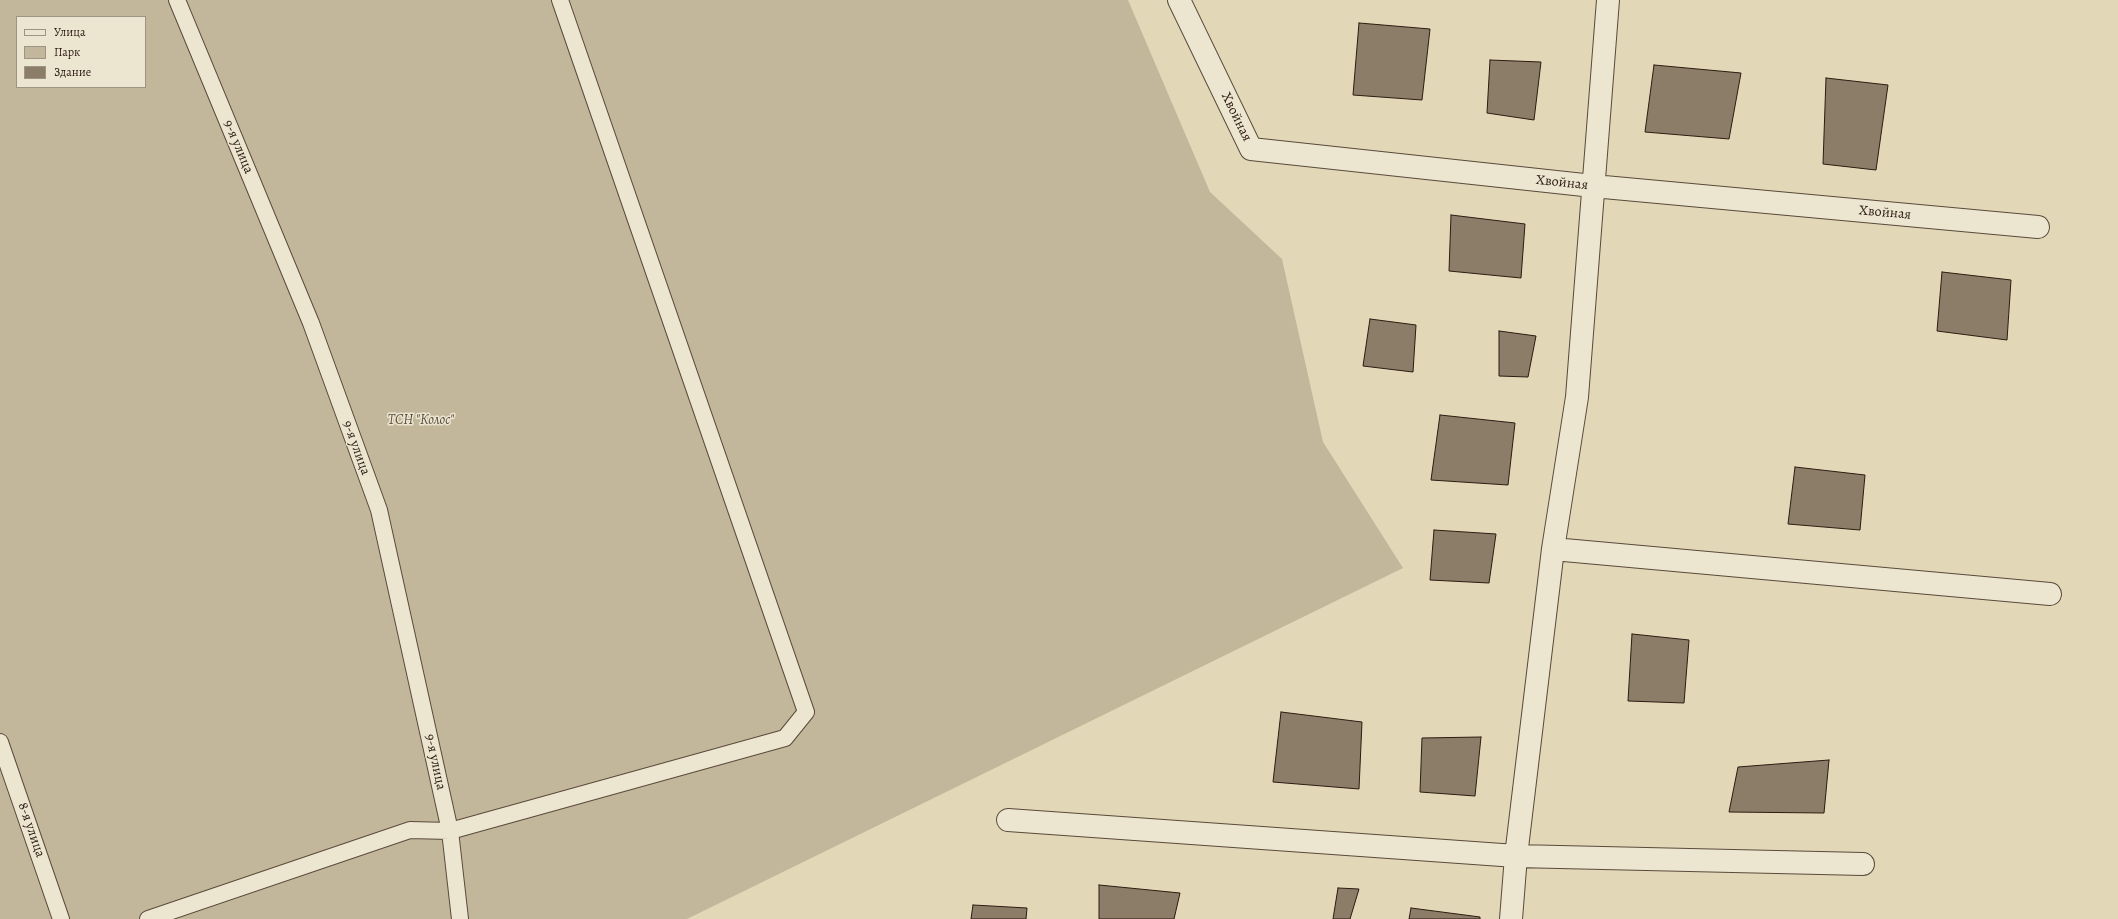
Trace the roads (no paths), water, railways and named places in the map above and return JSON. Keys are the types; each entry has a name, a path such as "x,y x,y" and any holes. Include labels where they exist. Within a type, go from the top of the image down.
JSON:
{"street":[{"name":"Хвойная","path":"1179,0 1252,149 1592,186 2038,227"},
{"path":"1511,919 1516,856 1553,549 1577,396 1592,186 1608,0"},
{"path":"1553,549 2050,594"},
{"path":"1008,820 1516,856 1863,864"}],"lane":[{"name":"9-я улица","path":"177,0 311,323 379,510 450,831 460,919"},
{"path":"148,919 410,830 450,831 785,738 806,712 560,0"},
{"name":"8-я улица","path":"0,742 61,919"}],"park label":[{"name":"ТСН \"Колос\"","path":"421,421"}]}
